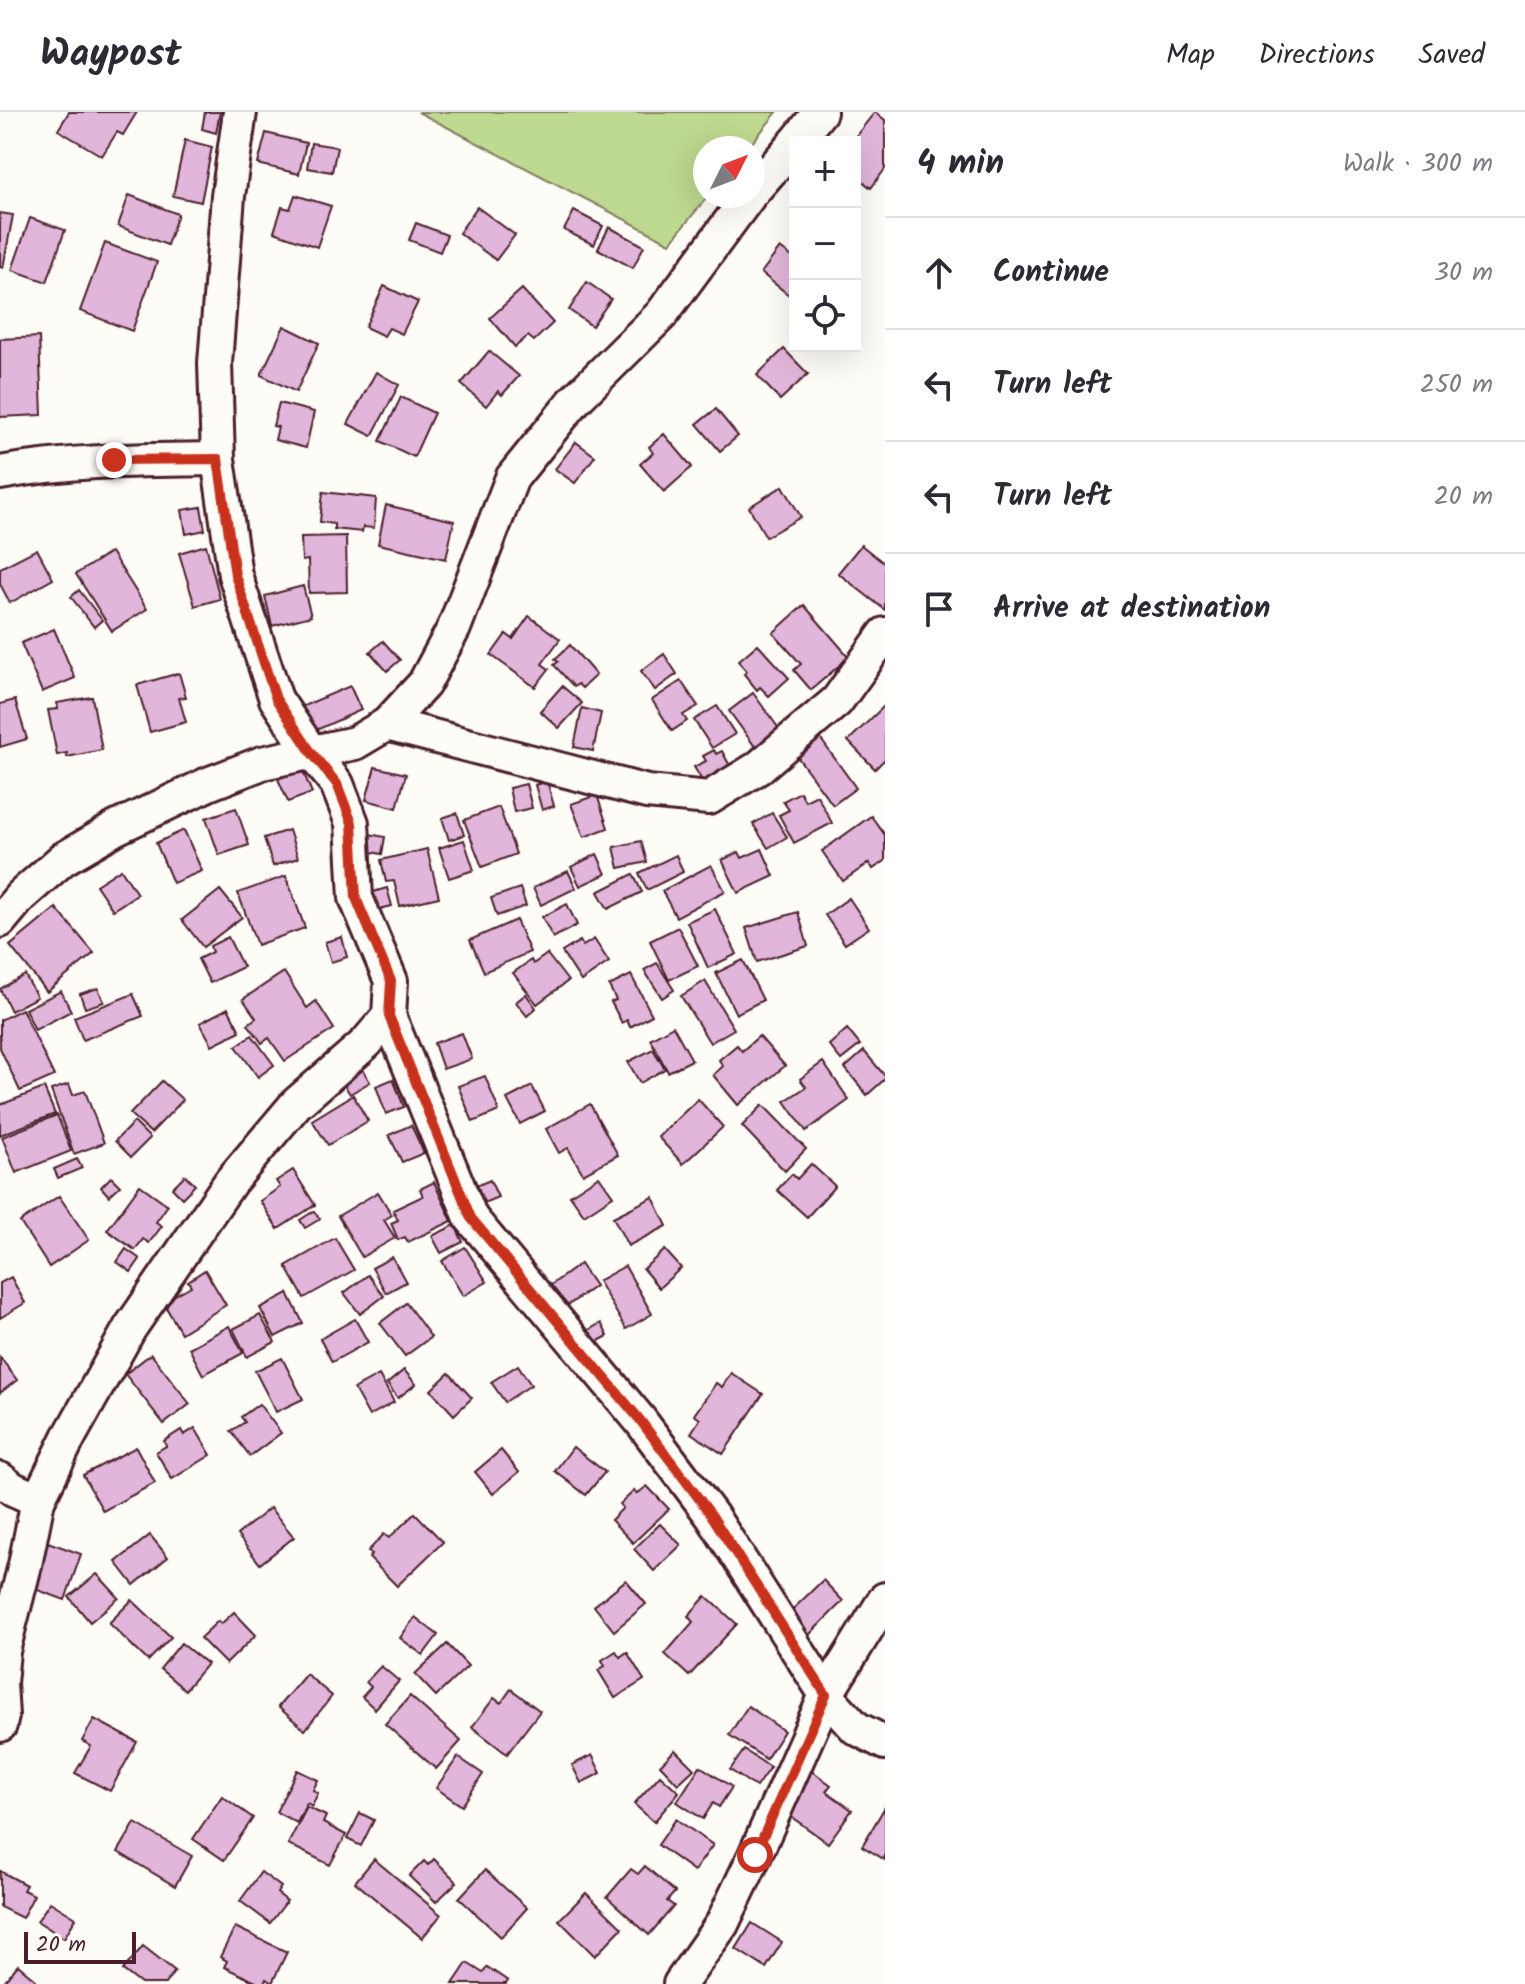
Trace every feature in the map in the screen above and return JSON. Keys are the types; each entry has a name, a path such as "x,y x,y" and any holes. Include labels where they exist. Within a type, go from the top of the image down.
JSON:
{"street":[{"path":"240,112 228,196 215,363 218,459 235,575 276,699 311,752 337,784 352,823 356,898 391,981 389,1016 471,1218 640,1420 712,1516 826,1695 856,1728 885,1743"},
{"path":"800,136 820,112"},
{"path":"765,177 789,149"},
{"path":"0,921 21,896 63,859 116,828 208,784 262,763 355,743 387,724 424,684 454,628 512,478 575,400 661,315 740,208"},
{"path":"0,473 114,460 218,459"},
{"path":"387,724 647,792 709,798 758,768 837,701 885,634"},
{"path":"0,1725 2,1654 38,1500 69,1437 130,1328 231,1181 296,1104 366,1043 389,1016"},
{"path":"0,1479 13,1489 38,1500"},
{"path":"680,1984 722,1924 826,1695 885,1599"}],"green space":[{"path":"418,112 777,112 758,136 693,136 693,208 698,208 670,243"}],"building":[{"path":"69,112 137,112 123,135 117,132 102,156 58,130"},
{"path":"205,112 220,112 216,133 202,129"},
{"path":"875,112 885,120 885,169 871,188 861,180 861,136 856,136"},
{"path":"266,133 306,143 299,174 258,164"},
{"path":"185,140 212,147 201,202 173,196"},
{"path":"311,143 337,147 332,172 307,168"},
{"path":"129,195 178,214 167,245 118,226"},
{"path":"295,195 331,206 317,247 274,232 282,207 290,209"},
{"path":"477,207 515,235 496,260 459,233"},
{"path":"574,211 603,226 594,245 564,230"},
{"path":"0,213 13,215 3,268 0,267"},
{"path":"30,218 65,230 47,282 12,270"},
{"path":"416,223 447,235 440,252 409,240"},
{"path":"609,227 644,246 633,268 598,249"},
{"path":"105,243 157,262 132,331 80,311"},
{"path":"780,248 789,255 789,295 761,273"},
{"path":"587,282 611,299 592,326 569,310"},
{"path":"384,286 418,302 402,334 389,328 384,336 365,327"},
{"path":"522,289 553,323 534,341 528,336 515,347 490,318"},
{"path":"284,326 319,343 296,392 261,375"},
{"path":"39,337 42,415 0,417 0,339"},
{"path":"784,349 808,374 780,400 757,375"},
{"path":"489,351 519,376 502,395 498,391 486,406 461,384"},
{"path":"376,372 399,385 372,436 348,424"},
{"path":"401,397 434,413 414,457 380,441"},
{"path":"279,403 314,412 306,448 275,440 278,427 273,426"},
{"path":"716,409 738,436 720,451 697,424"},
{"path":"664,434 692,467 664,492 640,464 653,453 649,447"},
{"path":"576,442 595,456 575,483 555,469"},
{"path":"783,486 801,517 766,537 749,507"},
{"path":"323,492 376,498 374,528 363,527 362,532 334,529 334,524 320,522"},
{"path":"386,505 454,521 446,559 378,544"},
{"path":"201,507 205,530 186,534 182,510"},
{"path":"346,536 347,592 309,593 308,560 302,561 301,537"},
{"path":"206,545 220,599 195,606 179,553"},
{"path":"861,545 885,564 885,610 838,573"},
{"path":"37,549 53,579 10,603 0,584 0,568"},
{"path":"111,552 147,609 112,631 76,574"},
{"path":"303,586 311,616 272,626 265,596"},
{"path":"79,590 102,620 94,627 71,597"},
{"path":"804,605 849,657 811,690 794,670 801,664 773,633"},
{"path":"529,616 560,639 542,664 549,669 535,687 491,655 506,634 513,639"},
{"path":"54,629 75,678 42,692 21,643"},
{"path":"383,641 400,660 387,671 370,652"},
{"path":"758,644 789,678 769,696 760,687 757,690 738,661"},
{"path":"570,645 596,675 582,688 578,684 574,687 554,665 558,662 555,659"},
{"path":"664,654 677,674 655,690 641,671"},
{"path":"179,673 186,697 179,698 186,722 150,732 137,685"},
{"path":"681,681 698,706 683,715 687,721 672,731 652,700"},
{"path":"350,686 361,710 312,732 301,707"},
{"path":"562,686 582,703 559,728 540,711"},
{"path":"753,693 780,730 756,748 729,711"},
{"path":"92,697 102,750 67,757 67,753 57,755 48,710 58,709 57,703"},
{"path":"15,700 27,739 0,747 0,704"},
{"path":"885,705 885,759 875,769 848,741"},
{"path":"717,706 735,734 712,748 694,720"},
{"path":"582,708 601,713 593,751 574,747"},
{"path":"820,738 856,788 833,805 796,755"},
{"path":"714,750 716,754 722,751 731,768 704,784 694,767 706,761 703,756"},
{"path":"375,767 406,774 397,808 366,800"},
{"path":"302,769 312,793 288,802 278,779"},
{"path":"547,781 554,806 542,810 535,785"},
{"path":"526,784 532,808 514,812 509,788"},
{"path":"800,792 805,801 817,795 832,823 794,843 779,815 789,810 783,801"},
{"path":"597,795 608,828 584,837 571,804"},
{"path":"499,807 516,854 482,867 464,820"},
{"path":"236,808 249,845 219,855 206,818"},
{"path":"457,813 464,835 449,840 442,818"},
{"path":"772,813 787,837 768,848 753,824"},
{"path":"871,816 885,835 885,861 873,869 869,863 843,881 822,851"},
{"path":"184,830 202,871 173,883 156,843"},
{"path":"289,830 298,858 273,866 264,838"},
{"path":"364,833 385,837 382,854 361,850"},
{"path":"464,840 474,870 449,878 439,848"},
{"path":"641,841 647,862 619,868 614,847"},
{"path":"427,849 439,897 400,906 394,881 386,882 381,860"},
{"path":"762,849 774,876 738,893 722,860 739,852 742,858"},
{"path":"597,854 606,874 580,886 571,867"},
{"path":"676,855 683,872 647,890 639,873"},
{"path":"711,865 725,891 676,917 662,891"},
{"path":"121,869 137,894 113,910 96,885"},
{"path":"568,871 576,888 541,905 533,888"},
{"path":"633,874 642,892 608,909 598,892"},
{"path":"286,876 305,928 257,945 238,893"},
{"path":"387,888 392,906 375,910 370,893"},
{"path":"520,888 526,906 497,916 491,898"},
{"path":"220,890 242,917 203,947 182,920"},
{"path":"849,898 869,928 845,944 825,915"},
{"path":"567,904 577,925 553,938 542,917"},
{"path":"56,908 94,953 47,992 10,946"},
{"path":"715,909 737,954 708,968 687,922"},
{"path":"798,912 808,946 757,962 746,928"},
{"path":"516,920 530,952 484,972 470,940"},
{"path":"678,927 698,966 669,980 650,941"},
{"path":"228,937 243,967 210,983 198,959 212,952 210,946"},
{"path":"342,937 347,957 331,962 325,942"},
{"path":"594,939 609,962 581,981 562,952 580,941 583,946"},
{"path":"547,954 568,981 537,1004 513,973 531,960 533,964"},
{"path":"743,960 763,1000 736,1014 716,973"},
{"path":"657,963 674,990 662,998 644,970"},
{"path":"284,972 307,1008 316,1001 334,1029 285,1061 269,1038 262,1043 248,1024 256,1018 243,999"},
{"path":"25,975 37,997 11,1011 0,989"},
{"path":"631,975 652,1015 630,1027 627,1020 622,1023 611,1002 616,1000 609,986"},
{"path":"705,981 734,1029 710,1043 681,996"},
{"path":"98,988 104,1002 85,1008 80,994"},
{"path":"61,991 71,1011 35,1030 25,1009"},
{"path":"133,994 143,1016 83,1040 74,1017"},
{"path":"526,994 536,1008 527,1016 516,1002"},
{"path":"228,1008 240,1031 212,1045 200,1023"},
{"path":"22,1009 54,1076 20,1091 0,1048 0,1020"},
{"path":"673,1026 692,1060 668,1072 650,1039"},
{"path":"847,1029 860,1045 841,1060 829,1045"},
{"path":"462,1033 472,1059 443,1069 434,1043"},
{"path":"252,1035 274,1065 258,1077 236,1046"},
{"path":"759,1036 785,1066 738,1105 713,1075 723,1066 719,1060 737,1045 742,1051"},
{"path":"653,1049 665,1069 640,1083 628,1062"},
{"path":"864,1051 885,1076 867,1095 845,1068"},
{"path":"823,1062 849,1100 806,1131 785,1101 806,1087 800,1079"},
{"path":"363,1070 370,1082 350,1094 343,1083"},
{"path":"485,1076 499,1111 473,1122 458,1086"},
{"path":"393,1079 404,1107 386,1114 376,1086"},
{"path":"162,1081 183,1100 151,1133 130,1114"},
{"path":"69,1084 73,1095 85,1091 104,1143 74,1154 51,1090"},
{"path":"532,1086 545,1111 520,1124 507,1099"},
{"path":"44,1088 55,1114 0,1135 0,1105"},
{"path":"353,1095 368,1121 328,1145 312,1120"},
{"path":"698,1099 723,1127 683,1164 658,1137"},
{"path":"590,1104 618,1155 583,1174 568,1148 559,1153 546,1129"},
{"path":"763,1105 806,1149 785,1171 742,1126"},
{"path":"57,1115 71,1151 16,1173 2,1137"},
{"path":"134,1122 150,1138 131,1157 115,1141"},
{"path":"411,1125 424,1153 402,1162 389,1135"},
{"path":"77,1159 82,1168 58,1178 54,1169"},
{"path":"811,1164 835,1186 807,1217 777,1190 792,1174 797,1179"},
{"path":"293,1170 315,1205 278,1229 260,1201 280,1187 276,1181"},
{"path":"185,1175 195,1185 182,1198 172,1188"},
{"path":"599,1176 613,1196 584,1215 570,1195"},
{"path":"111,1177 120,1186 109,1196 101,1187"},
{"path":"490,1180 498,1197 479,1205 471,1188"},
{"path":"434,1182 452,1221 408,1242 405,1237 398,1240 391,1223 398,1220 393,1210 423,1196 420,1189"},
{"path":"140,1185 168,1205 156,1222 162,1226 149,1243 143,1239 135,1250 107,1230"},
{"path":"378,1192 392,1215 384,1220 395,1238 362,1257 338,1216"},
{"path":"59,1196 89,1240 49,1267 20,1222"},
{"path":"653,1197 667,1226 628,1246 613,1217"},
{"path":"314,1211 320,1219 305,1228 300,1220"},
{"path":"455,1225 463,1242 441,1253 432,1236"},
{"path":"335,1238 354,1270 304,1298 286,1266"},
{"path":"465,1247 487,1282 463,1296 442,1261"},
{"path":"126,1249 140,1259 131,1272 117,1262"},
{"path":"665,1250 681,1268 659,1288 643,1269"},
{"path":"392,1257 406,1282 386,1293 372,1268"},
{"path":"580,1264 595,1286 567,1306 551,1285"},
{"path":"625,1266 652,1314 626,1329 598,1281"},
{"path":"205,1270 226,1305 181,1333 163,1302 191,1286 188,1281"},
{"path":"368,1275 384,1296 360,1314 344,1293"},
{"path":"11,1277 25,1303 0,1318 0,1283"},
{"path":"288,1293 303,1323 275,1337 260,1308"},
{"path":"406,1303 431,1337 405,1356 380,1323"},
{"path":"260,1315 275,1342 247,1357 233,1329"},
{"path":"355,1319 368,1342 332,1362 320,1339"},
{"path":"601,1323 608,1336 591,1345 585,1332"},
{"path":"229,1326 243,1353 203,1375 189,1348"},
{"path":"151,1354 190,1404 164,1424 125,1374"},
{"path":"0,1357 17,1380 0,1393"},
{"path":"282,1358 303,1399 276,1412 255,1371"},
{"path":"518,1365 531,1385 505,1402 491,1382"},
{"path":"404,1370 416,1384 398,1398 387,1384"},
{"path":"449,1373 472,1398 454,1415 431,1390"},
{"path":"731,1373 763,1394 723,1454 691,1433 700,1419 694,1415 716,1383 722,1387"},
{"path":"379,1375 394,1402 369,1416 354,1389"},
{"path":"259,1404 281,1433 250,1456 231,1431 245,1422 241,1417"},
{"path":"195,1428 211,1455 172,1479 156,1452 166,1446 164,1441 181,1430 184,1435"},
{"path":"136,1447 155,1483 103,1511 83,1475"},
{"path":"573,1447 605,1472 586,1495 555,1471"},
{"path":"501,1450 519,1472 493,1494 475,1472"},
{"path":"647,1486 669,1509 633,1543 611,1520 623,1508 620,1504 634,1491 637,1494"},
{"path":"270,1508 294,1537 260,1564 237,1535"},
{"path":"415,1513 443,1542 397,1586 369,1558 372,1554 368,1551 384,1534 389,1538"},
{"path":"660,1524 681,1545 654,1571 634,1549"},
{"path":"150,1535 168,1557 134,1585 116,1562"},
{"path":"48,1542 81,1554 65,1600 32,1588"},
{"path":"97,1574 119,1598 90,1622 69,1597"},
{"path":"626,1580 646,1604 614,1631 594,1606"},
{"path":"823,1580 843,1601 809,1635 788,1614"},
{"path":"706,1596 737,1624 689,1676 665,1654 693,1622 688,1616"},
{"path":"132,1600 171,1637 148,1661 109,1623"},
{"path":"234,1612 256,1635 226,1664 200,1638 218,1621 221,1624"},
{"path":"415,1617 438,1635 423,1655 400,1638"},
{"path":"181,1643 207,1664 185,1690 160,1669"},
{"path":"447,1644 468,1666 436,1696 415,1674"},
{"path":"616,1651 620,1657 627,1652 644,1680 615,1698 598,1670 605,1666 602,1660"},
{"path":"381,1666 399,1681 375,1709 362,1697 371,1687 366,1682"},
{"path":"306,1674 332,1696 305,1730 278,1707"},
{"path":"511,1689 540,1711 507,1754 472,1727 494,1698 501,1703"},
{"path":"410,1696 461,1741 436,1769 385,1724"},
{"path":"748,1706 784,1731 766,1759 729,1735"},
{"path":"94,1719 137,1742 110,1791 75,1773 91,1746 82,1741"},
{"path":"675,1750 694,1769 678,1784 660,1765"},
{"path":"744,1750 770,1767 756,1787 730,1770"},
{"path":"592,1755 601,1773 581,1783 572,1765"},
{"path":"458,1757 483,1774 462,1806 436,1788"},
{"path":"700,1766 732,1787 719,1807 713,1803 703,1819 677,1802"},
{"path":"297,1770 318,1780 313,1790 318,1793 312,1806 307,1803 297,1823 276,1812"},
{"path":"812,1771 831,1785 826,1791 852,1810 828,1843 783,1811"},
{"path":"660,1775 679,1792 654,1822 634,1804"},
{"path":"222,1796 253,1818 224,1860 193,1839"},
{"path":"307,1807 326,1816 323,1823 346,1835 330,1865 288,1844"},
{"path":"885,1807 885,1860 862,1846"},
{"path":"360,1813 374,1820 361,1846 347,1839"},
{"path":"676,1819 713,1845 694,1871 658,1845"},
{"path":"135,1823 192,1856 175,1886 118,1852"},
{"path":"374,1859 441,1915 422,1938 355,1882"},
{"path":"434,1859 457,1882 436,1902 409,1876 424,1861 428,1865"},
{"path":"645,1866 675,1892 667,1901 674,1906 649,1935 607,1897 631,1869 638,1874"},
{"path":"485,1870 527,1908 501,1937 459,1898"},
{"path":"0,1871 26,1885 23,1890 34,1895 22,1918 0,1907"},
{"path":"261,1872 281,1887 277,1893 287,1901 270,1923 240,1901"},
{"path":"586,1893 622,1928 595,1956 559,1920"},
{"path":"50,1902 76,1918 64,1938 37,1921"},
{"path":"752,1923 782,1942 766,1968 736,1949"},
{"path":"235,1927 287,1952 272,1983 266,1979 260,1984 224,1967 227,1961 220,1957"},
{"path":"143,1946 175,1971 165,1984 141,1984 123,1970"},
{"path":"467,1963 483,1973 487,1967 508,1981 506,1984 453,1984"},
{"path":"18,1965 36,1980 33,1984 2,1984"}],"route":[{"path":"114,460 218,459 235,575 276,699 311,752 337,784 352,823 356,898 391,981 389,1016 471,1218 640,1420 712,1516 826,1695 755,1855"}]}
